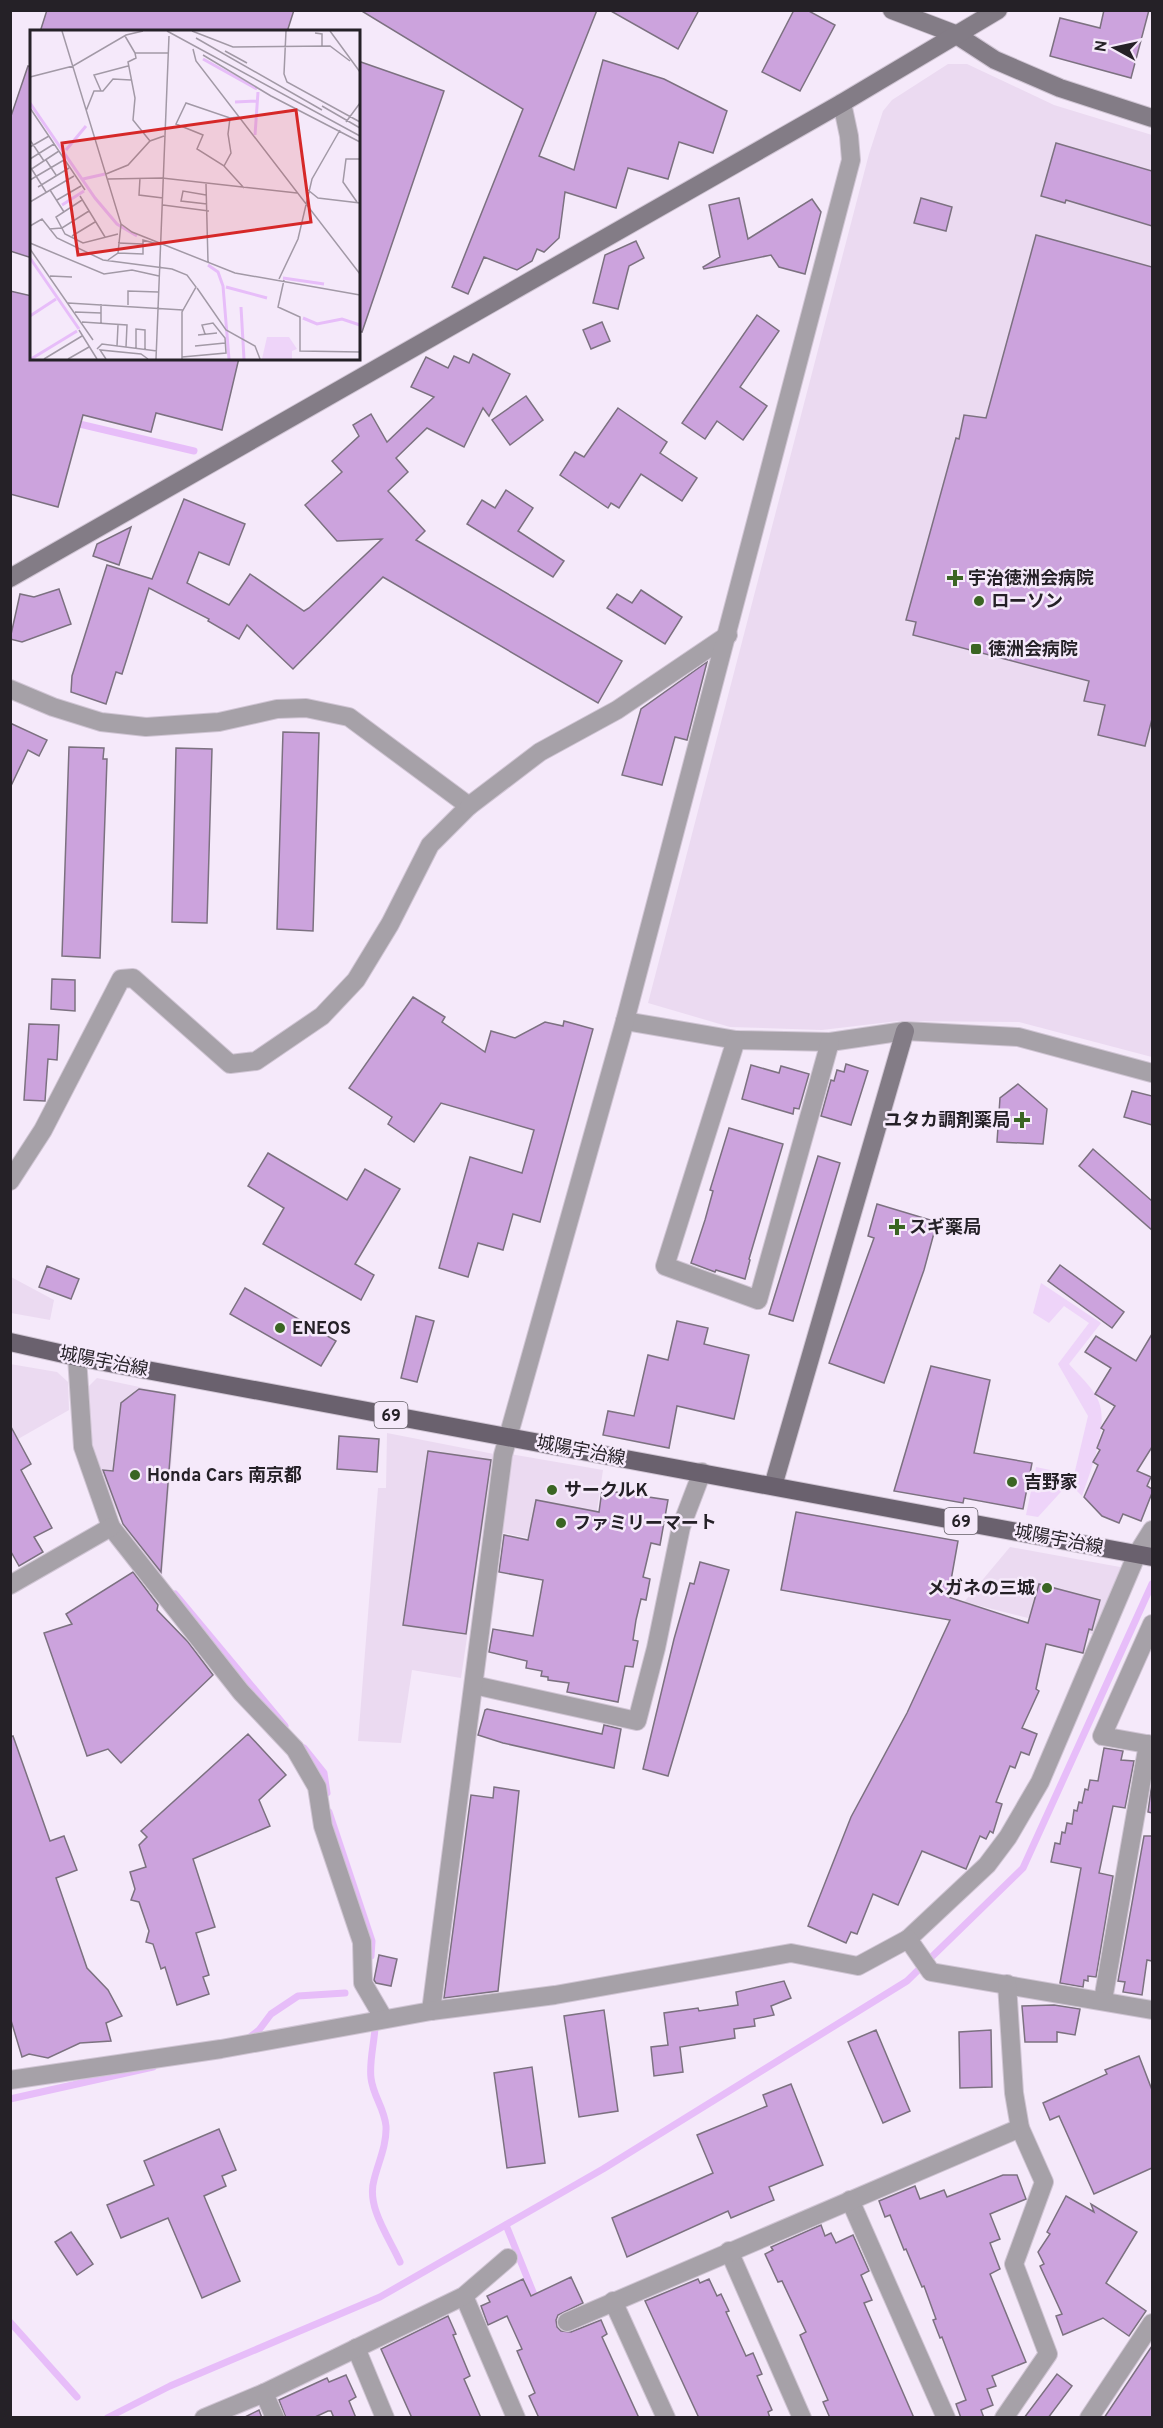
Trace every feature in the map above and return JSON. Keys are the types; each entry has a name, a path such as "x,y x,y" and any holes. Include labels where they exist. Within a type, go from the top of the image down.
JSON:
{"main road":[{"name":"城陽宇治線","path":"10,1342 1146,1556"}],"street":[{"path":"892,10 955,34 996,60 1060,88 1152,118"},
{"path":"10,578 842,103 998,10"},
{"path":"431,2011 503,1455 625,1021 851,159 842,103"},
{"path":"10,1181 43,1130 121,979 133,978 230,1064 256,1061 322,1016 356,980 390,924 430,845 469,806 540,752 618,710 728,635"},
{"path":"10,689 53,707 101,722 146,727 219,722 277,709 306,708 349,717 469,806"},
{"path":"625,1021 736,1040 830,1042 905,1031 1018,1037 1152,1073"},
{"path":"773,1486 905,1031"},
{"path":"736,1040 665,1266 758,1300 830,1042"},
{"path":"77,1356 83,1447 111,1527 241,1692 295,1749 317,1787 323,1826 362,1942 363,1983 384,2019"},
{"path":"474,1685 637,1721 656,1648 681,1527 702,1473"},
{"path":"10,1586 111,1527"},
{"path":"10,2080 221,2049 431,2011 555,1995 791,1953 858,1966 910,1943 987,1865 1008,1837 1040,1782 1146,1556 1152,1530"},
{"path":"1103,2000 1150,1745 1102,1736 1152,1624"},
{"path":"910,1943 931,1972 1152,2010"},
{"path":"1004,2418 1048,2354 1014,2264 1044,2182 1020,2128 1014,2093 1008,1984"},
{"path":"567,2322 1020,2128"},
{"path":"850,2200 946,2418"},
{"path":"729,2251 802,2418"},
{"path":"204,2418 264,2393 464,2296 508,2258"},
{"path":"464,2296 516,2418"},
{"path":"613,2301 666,2418"},
{"path":"1089,2418 1152,2323"},
{"path":"356,2348 385,2418"},
{"path":"264,2393 275,2418"}],"shaded area":[{"name":"宇治徳洲会病院","path":"948,64 967,64 1054,105 1152,135 1152,1057 1019,1022 898,1021 822,1030 730,1027 648,1003 869,154 883,111 892,100"},
{"path":"11,1277 54,1300 50,1320 11,1313"},
{"path":"1041,1283 1101,1323 1069,1364 1097,1397 1102,1420 1096,1453 1082,1496 1069,1483 1038,1517 1026,1515 1036,1467 1074,1475 1088,1416 1058,1364 1089,1323 1064,1306 1049,1323 1033,1313"},
{"path":"10,1364 57,1372 68,1382 69,1410 11,1443"},
{"name":"Honda Cars 南京都","path":"97,1378 177,1395 162,1578 125,1529 102,1481 93,1453 88,1387"},
{"path":"387,1433 494,1454 461,1678 412,1670 401,1743 358,1741 378,1488 386,1488"},
{"name":"サークルK","path":"510,1454 603,1470 591,1550 498,1532"},
{"name":"メガネの三城","path":"1010,1547 1120,1567 1124,1575 1096,1635 964,1602"}],"building":[{"path":"47,10 294,10 288,30 41,30"},
{"path":"360,10 597,10 539,156 574,170 603,60 664,79 727,111 713,153 679,142 668,179 628,168 616,208 565,192 559,238 544,252 537,249 532,261 517,270 484,257 468,294 452,287 523,109"},
{"path":"609,10 699,10 678,49"},
{"path":"794,10 807,10 835,25 800,91 762,72"},
{"path":"1104,10 1149,10 1131,78 1050,56 1060,18 1100,28"},
{"path":"360,62 444,91 362,332 360,332"},
{"path":"28,66 30,66 30,257 10,251 10,119"},
{"path":"1056,143 1152,171 1152,226 1066,200 1065,203 1041,196"},
{"path":"739,198 748,239 812,199 821,212 805,274 779,267 771,255 704,269 703,267 720,257 709,205"},
{"path":"921,198 952,207 946,231 914,223"},
{"name":"宇治徳洲会病院","path":"1036,235 1152,267 1152,719 1145,746 1098,735 1105,705 1084,701 1089,681 913,635 916,622 906,620 964,415 986,418"},
{"path":"636,241 644,258 629,266 618,309 593,303 605,255"},
{"path":"10,291 30,296 30,360 239,360 222,430 156,413 151,432 83,415 58,507 10,494"},
{"path":"757,315 779,331 740,387 767,406 743,440 717,421 705,439 682,423"},
{"path":"602,322 610,341 591,349 583,330"},
{"path":"473,354 510,374 489,416 483,408 464,447 427,428 396,458 408,472 388,491 425,531 416,540 622,661 598,703 383,577 293,669 247,625 239,639 208,621 209,619 149,588 122,674 116,672 106,704 71,692 72,676 107,565 152,579 184,499 245,524 229,565 199,552 187,583 229,605 250,574 304,611 309,608 382,539 337,541 305,505 342,472 332,461 359,436 353,425 371,414 387,442 434,397 411,387 426,357 448,368 454,356 469,363"},
{"path":"526,396 543,420 510,445 492,420"},
{"path":"618,408 667,442 660,453 697,478 682,501 641,474 619,508 611,503 608,508 560,475 575,452 584,457"},
{"path":"506,490 533,508 518,531 564,561 553,577 467,524 482,500 495,508"},
{"path":"131,527 119,565 93,556 97,544"},
{"path":"59,589 71,624 22,642 10,639 20,594 34,597"},
{"path":"641,590 682,617 665,644 607,608 617,594 632,603"},
{"path":"707,662 687,740 675,737 662,785 622,775 641,709"},
{"path":"10,723 47,740 39,756 28,750 10,788"},
{"path":"283,732 319,733 313,931 277,929"},
{"path":"69,747 104,748 103,759 107,759 100,958 62,956"},
{"path":"176,748 212,749 207,923 172,922"},
{"path":"52,979 75,980 75,1011 51,1009"},
{"path":"413,997 445,1017 442,1022 485,1052 491,1031 515,1038 545,1022 563,1026 564,1021 593,1029 540,1222 513,1214 503,1250 478,1243 468,1277 439,1268 470,1157 522,1173 534,1130 441,1103 414,1142 388,1124 392,1117 349,1088"},
{"path":"29,1024 59,1025 57,1060 48,1059 45,1101 24,1100"},
{"path":"846,1064 868,1071 851,1125 821,1116 831,1080 834,1081 837,1070 844,1072"},
{"path":"751,1065 779,1073 781,1066 809,1074 799,1109 794,1108 793,1114 742,1099"},
{"name":"ユタカ調剤薬局","path":"1018,1084 1047,1109 1043,1144 997,1142 1000,1098"},
{"path":"1132,1091 1152,1096 1152,1125 1124,1117"},
{"path":"729,1128 783,1144 745,1279 716,1270 715,1272 691,1263 705,1220 713,1191 710,1190"},
{"path":"1093,1149 1152,1201 1152,1230 1079,1166"},
{"path":"268,1153 347,1200 365,1169 400,1189 355,1264 374,1275 361,1300 263,1244 284,1208 248,1186"},
{"path":"818,1156 840,1163 793,1321 769,1314"},
{"path":"877,1204 937,1222 924,1270 884,1383 829,1363 874,1238 868,1236"},
{"path":"1060,1265 1124,1312 1112,1328 1048,1281"},
{"path":"47,1266 79,1279 71,1299 39,1287"},
{"path":"245,1288 336,1341 321,1366 230,1314"},
{"path":"416,1316 434,1321 417,1382 401,1378"},
{"path":"677,1321 708,1328 704,1344 749,1355 734,1419 677,1406 669,1448 603,1435 608,1411 634,1416 648,1355 668,1360"},
{"path":"1152,1334 1152,1447 1137,1471 1151,1477 1147,1486 1152,1489 1152,1493 1141,1521 1123,1514 1119,1523 1102,1516 1084,1497 1098,1465 1093,1462 1100,1450 1097,1448 1104,1430 1101,1428 1115,1406 1095,1394 1111,1368 1085,1352 1096,1336 1136,1361"},
{"path":"931,1366 990,1380 974,1453 1032,1463 1023,1509 964,1498 963,1503 894,1491"},
{"name":"Honda Cars 南京都","path":"139,1389 175,1395 161,1572 123,1524 103,1470 113,1471 121,1403"},
{"path":"10,1425 31,1464 21,1470 52,1528 34,1537 43,1552 19,1566 10,1550"},
{"path":"339,1436 379,1439 377,1472 337,1469"},
{"path":"428,1451 491,1460 466,1634 403,1625"},
{"path":"602,1490 668,1500 660,1545 651,1543 643,1577 650,1579 646,1600 641,1599 636,1620 633,1640 638,1641 633,1667 625,1666 618,1702 567,1692 569,1683 548,1680 548,1677 541,1676 542,1671 526,1668 527,1661 489,1652 493,1629 533,1636 543,1580 499,1572 504,1535 528,1540 536,1500 599,1512"},
{"path":"796,1512 958,1541 948,1597 1028,1623 1039,1584 1100,1600 1083,1653 1046,1644 1036,1689 1039,1691 1022,1728 1037,1734 1029,1755 1021,1752 1015,1768 1010,1766 996,1802 1002,1804 993,1833 990,1831 986,1839 980,1836 966,1869 922,1851 898,1905 873,1894 857,1934 851,1932 846,1943 808,1926 851,1817 907,1713 950,1620 781,1590"},
{"path":"700,1562 729,1570 668,1776 643,1769 674,1639 690,1583 694,1584"},
{"path":"133,1572 158,1605 157,1610 188,1642 213,1675 121,1763 108,1749 87,1756 44,1633 72,1624 66,1614"},
{"path":"487,1709 602,1734 604,1725 621,1729 614,1768 503,1743 478,1735"},
{"path":"248,1734 286,1775 259,1800 270,1826 193,1859 215,1927 196,1933 209,1975 203,1977 209,1994 177,2005 165,1967 161,1969 153,1944 146,1942 149,1931 139,1902 131,1900 135,1889 130,1872 146,1867 139,1845 147,1837 141,1831"},
{"path":"13,1736 50,1841 64,1836 77,1870 56,1878 87,1968 108,1990 122,2016 106,2023 111,2041 80,2043 48,2058 29,2054 22,2057 10,2017 10,1737"},
{"path":"1104,1748 1123,1751 1121,1760 1134,1761 1125,1808 1113,1806 1099,1873 1113,1876 1096,1977 1088,1976 1088,1981 1084,1980 1083,1987 1060,1983 1081,1868 1051,1862 1055,1843 1060,1844 1062,1832 1065,1833 1067,1823 1072,1824 1074,1810 1077,1811 1079,1802 1082,1803 1090,1780 1098,1781"},
{"path":"1152,1783 1152,1813 1148,1812"},
{"path":"494,1787 519,1791 498,1991 444,1998 471,1795 493,1798"},
{"path":"1144,1836 1152,1836 1152,1961 1147,1960 1142,1995 1123,1992 1125,1982 1118,1981"},
{"path":"379,1955 397,1959 391,1986 376,1983 374,1980"},
{"path":"784,1981 791,1998 771,2006 774,2015 754,2019 755,2026 734,2029 735,2038 680,2047 683,2072 654,2076 651,2047 668,2045 664,2013 738,2005 736,1992"},
{"path":"1054,2005 1080,2009 1075,2035 1057,2032 1057,2042 1025,2042 1022,2006"},
{"path":"604,2010 618,2111 579,2117 564,2016"},
{"path":"876,2030 910,2111 883,2123 848,2042"},
{"path":"991,2030 992,2087 960,2088 959,2032"},
{"path":"1139,2056 1152,2090 1152,2168 1094,2194 1059,2116 1050,2120 1043,2103 1107,2074 1105,2070"},
{"path":"532,2067 545,2163 507,2168 494,2073"},
{"path":"791,2084 823,2165 769,2187 774,2200 731,2218 728,2211 627,2257 612,2218 713,2173 697,2135 767,2106 763,2095"},
{"path":"219,2129 236,2170 222,2176 226,2186 204,2196 240,2281 202,2298 168,2218 121,2238 107,2205 154,2185 144,2161"},
{"path":"1003,2175 1017,2175 1026,2199 990,2214 1000,2239 990,2243 1000,2269 990,2274 1026,2362 992,2376 996,2386 987,2389 993,2405 981,2410 984,2418 961,2418 956,2404 966,2400 942,2337 940,2338 933,2320 936,2319 924,2286 922,2287 906,2249 904,2250 890,2215 885,2217 879,2201 915,2186 920,2199 944,2190 947,2197"},
{"path":"1066,2196 1094,2212 1091,2204 1137,2232 1106,2283 1146,2311 1129,2336 1103,2318 1063,2335 1056,2316 1062,2314 1040,2266 1044,2264 1038,2252 1050,2234 1047,2232"},
{"path":"821,2225 825,2236 831,2233 836,2243 853,2235 869,2271 861,2275 872,2300 864,2303 914,2418 830,2418 823,2402 828,2400 800,2335 806,2332 782,2281 778,2282 765,2254 773,2250 771,2247"},
{"path":"71,2232 93,2264 77,2275 55,2242"},
{"path":"571,2277 583,2303 558,2315 557,2327 561,2331 571,2332 601,2320 607,2334 602,2337 639,2418 539,2418 529,2396 535,2393 517,2351 522,2349 507,2316 488,2325 481,2306 490,2302 487,2296 523,2279 531,2296"},
{"path":"698,2279 700,2283 709,2279 717,2296 721,2294 729,2311 726,2312 746,2356 753,2353 762,2374 757,2376 772,2410 768,2412 770,2418 699,2418 645,2301"},
{"path":"448,2316 456,2334 453,2335 470,2376 464,2379 481,2418 412,2418 381,2349"},
{"path":"1152,2346 1152,2418 1104,2418"},
{"path":"1057,2374 1072,2386 1048,2418 1024,2418"},
{"path":"346,2375 356,2397 349,2401 356,2418 334,2418 331,2411 328,2411 313,2418 286,2418 279,2400 327,2378 329,2382"},
{"path":"259,2410 262,2418 243,2418"}],"waterway":[{"path":"71,422 194,451"},
{"path":"107,2418 170,2386 380,2297 603,2169 907,1981 1023,1868 1152,1584"},
{"path":"175,1594 285,1726"},
{"path":"304,1748 324,1773 327,1793"},
{"path":"329,1812 372,1941 371,1956"},
{"path":"250,2037 259,2030 271,2014 298,1996 345,1993"},
{"path":"375,2028 371,2078 385,2119 386,2133 372,2190 373,2201 380,2222 400,2262"},
{"path":"10,2099 153,2067"},
{"path":"506,2225 537,2302"},
{"path":"10,2322 77,2397"}],"place":[{"name":"宇治徳洲会病院","path":"955,578"},
{"name":"ローソン","path":"979,601"},
{"name":"徳洲会病院","path":"976,649"},
{"name":"ユタカ調剤薬局","path":"1022,1120"},
{"name":"スギ薬局","path":"897,1227"},
{"name":"ENEOS","path":"280,1328"},
{"name":"Honda Cars 南京都","path":"135,1475"},
{"name":"吉野家","path":"1012,1482"},
{"name":"サークルK","path":"552,1490"},
{"name":"ファミリーマート","path":"561,1523"},
{"name":"メガネの三城","path":"1047,1588"}]}
